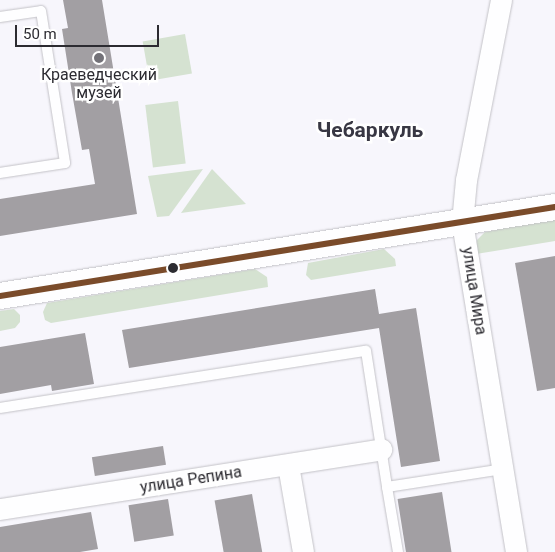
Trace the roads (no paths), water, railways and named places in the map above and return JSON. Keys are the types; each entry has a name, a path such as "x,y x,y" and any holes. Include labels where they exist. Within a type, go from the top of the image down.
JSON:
{"street":[{"name":"улица Мира","path":"501,0 466,180 462,222 516,552"},
{"path":"0,296 555,207"},
{"name":"улица Репина","path":"0,509 381,449"},
{"path":"288,465 302,552"}],"lane":[{"path":"0,17 41,11 65,163 0,173"},
{"path":"0,408 366,351 398,552"},
{"path":"387,487 503,469"}],"place":[{"name":"Краеведческий музей","path":"99,58"}],"district":[{"name":"Чебаркуль","path":"370,130"}]}
